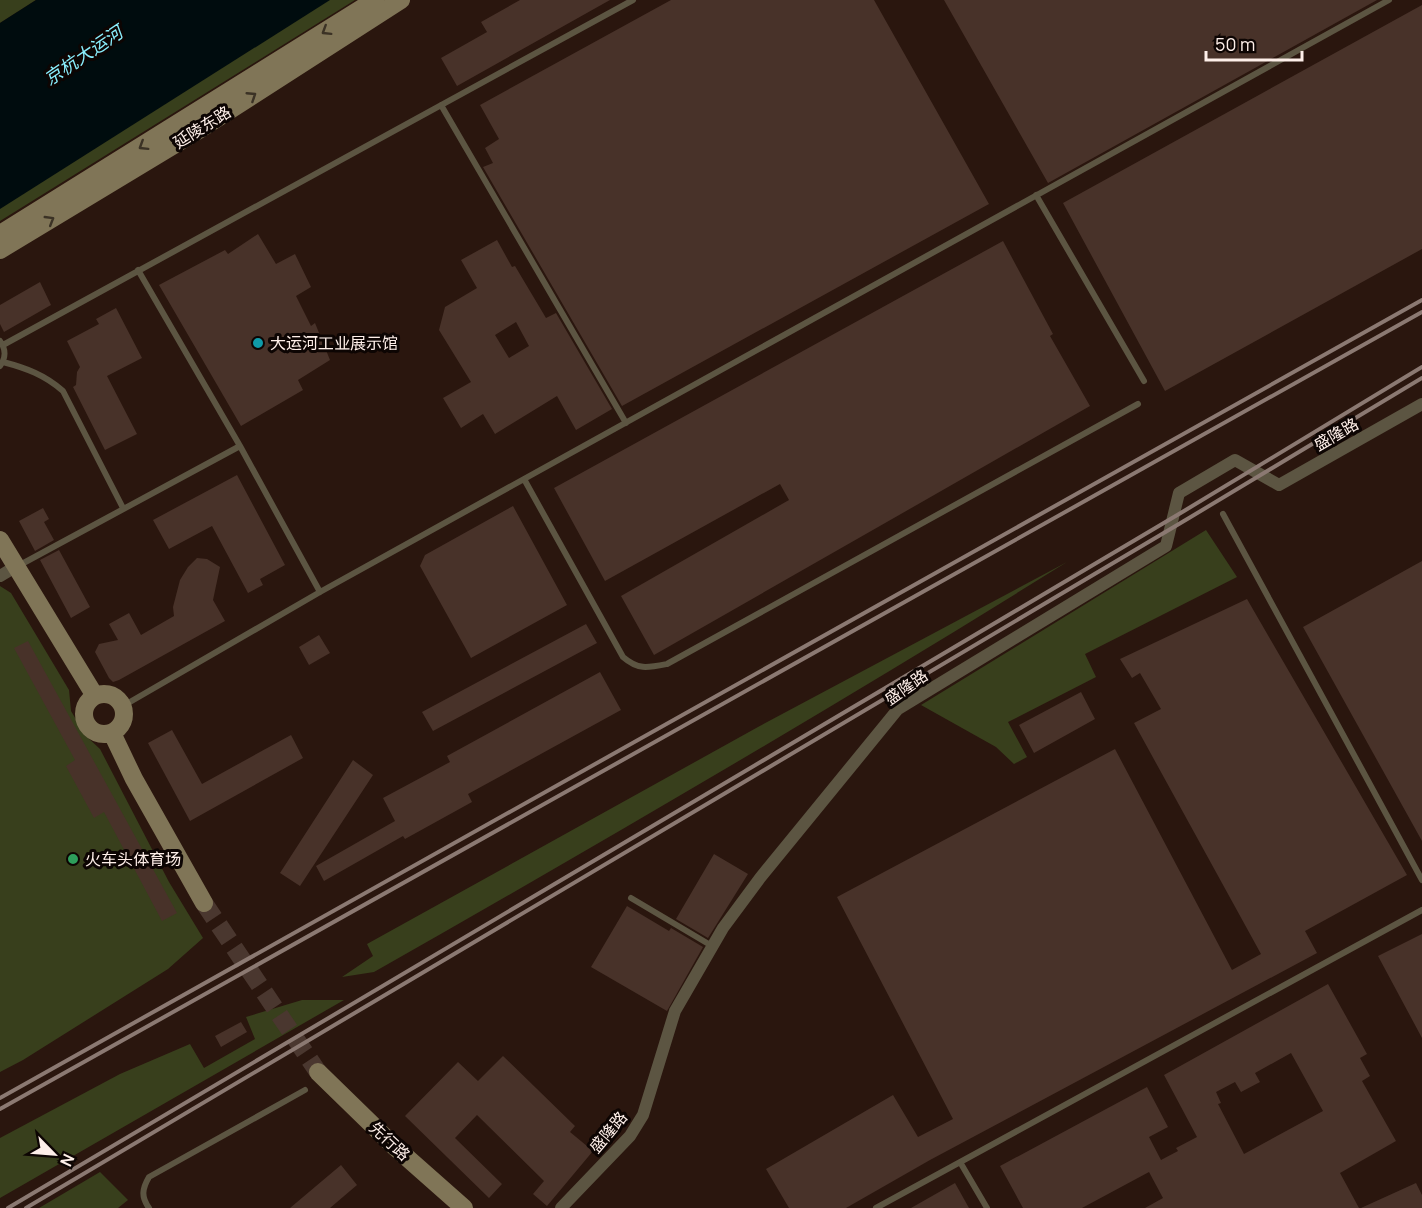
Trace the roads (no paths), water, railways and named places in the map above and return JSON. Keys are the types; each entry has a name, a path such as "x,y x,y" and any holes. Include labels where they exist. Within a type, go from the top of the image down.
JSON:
{"main road":[{"name":"延陵东路","path":"0,234 375,0"},
{"name":"延陵东路","path":"0,250 202,128 401,0"},
{"path":"0,540 8,572 95,696"},
{"path":"108,694 114,696 123,706 124,718 118,730 98,734 87,726 83,712 89,700 95,696 108,694"},
{"path":"112,733 134,778 204,903"},
{"name":"先行路","path":"318,1072 395,1147 464,1208"}],"street":[{"name":"盛隆路","path":"561,1208 630,1136 643,1116 675,1011 723,928 760,878 898,709 1166,546 1179,493 1235,460 1279,485 1422,404"}],"lane":[{"path":"123,508 63,391 38,373 2,364 2,343 633,0"},
{"path":"123,706 320,592 1389,0"},
{"path":"441,105 626,423"},
{"path":"1036,195 1144,381"},
{"path":"138,270 240,446 320,592"},
{"path":"524,479 623,657 633,666 650,668 667,664 1138,404"},
{"path":"8,572 240,446"},
{"path":"1223,514 1422,880"},
{"path":"631,898 712,946"},
{"path":"876,1208 1422,910"},
{"path":"149,1208 143,1199 144,1187 149,1178 305,1090"},
{"path":"960,1162 987,1208"}],"water":[{"name":"京杭大运河","path":"36,0 330,0 0,209 0,23"}],"tunnel":[{"path":"204,903 318,1072"}],"railway":[{"path":"0,1098 1422,300"},
{"path":"0,1109 1422,312"},
{"path":"8,1208 1184,511 1422,367"},
{"path":"26,1208 1422,378"}],"place":[{"name":"大运河工业展示馆","path":"258,343"},
{"name":"火车头体育场","path":"73,859"}]}
